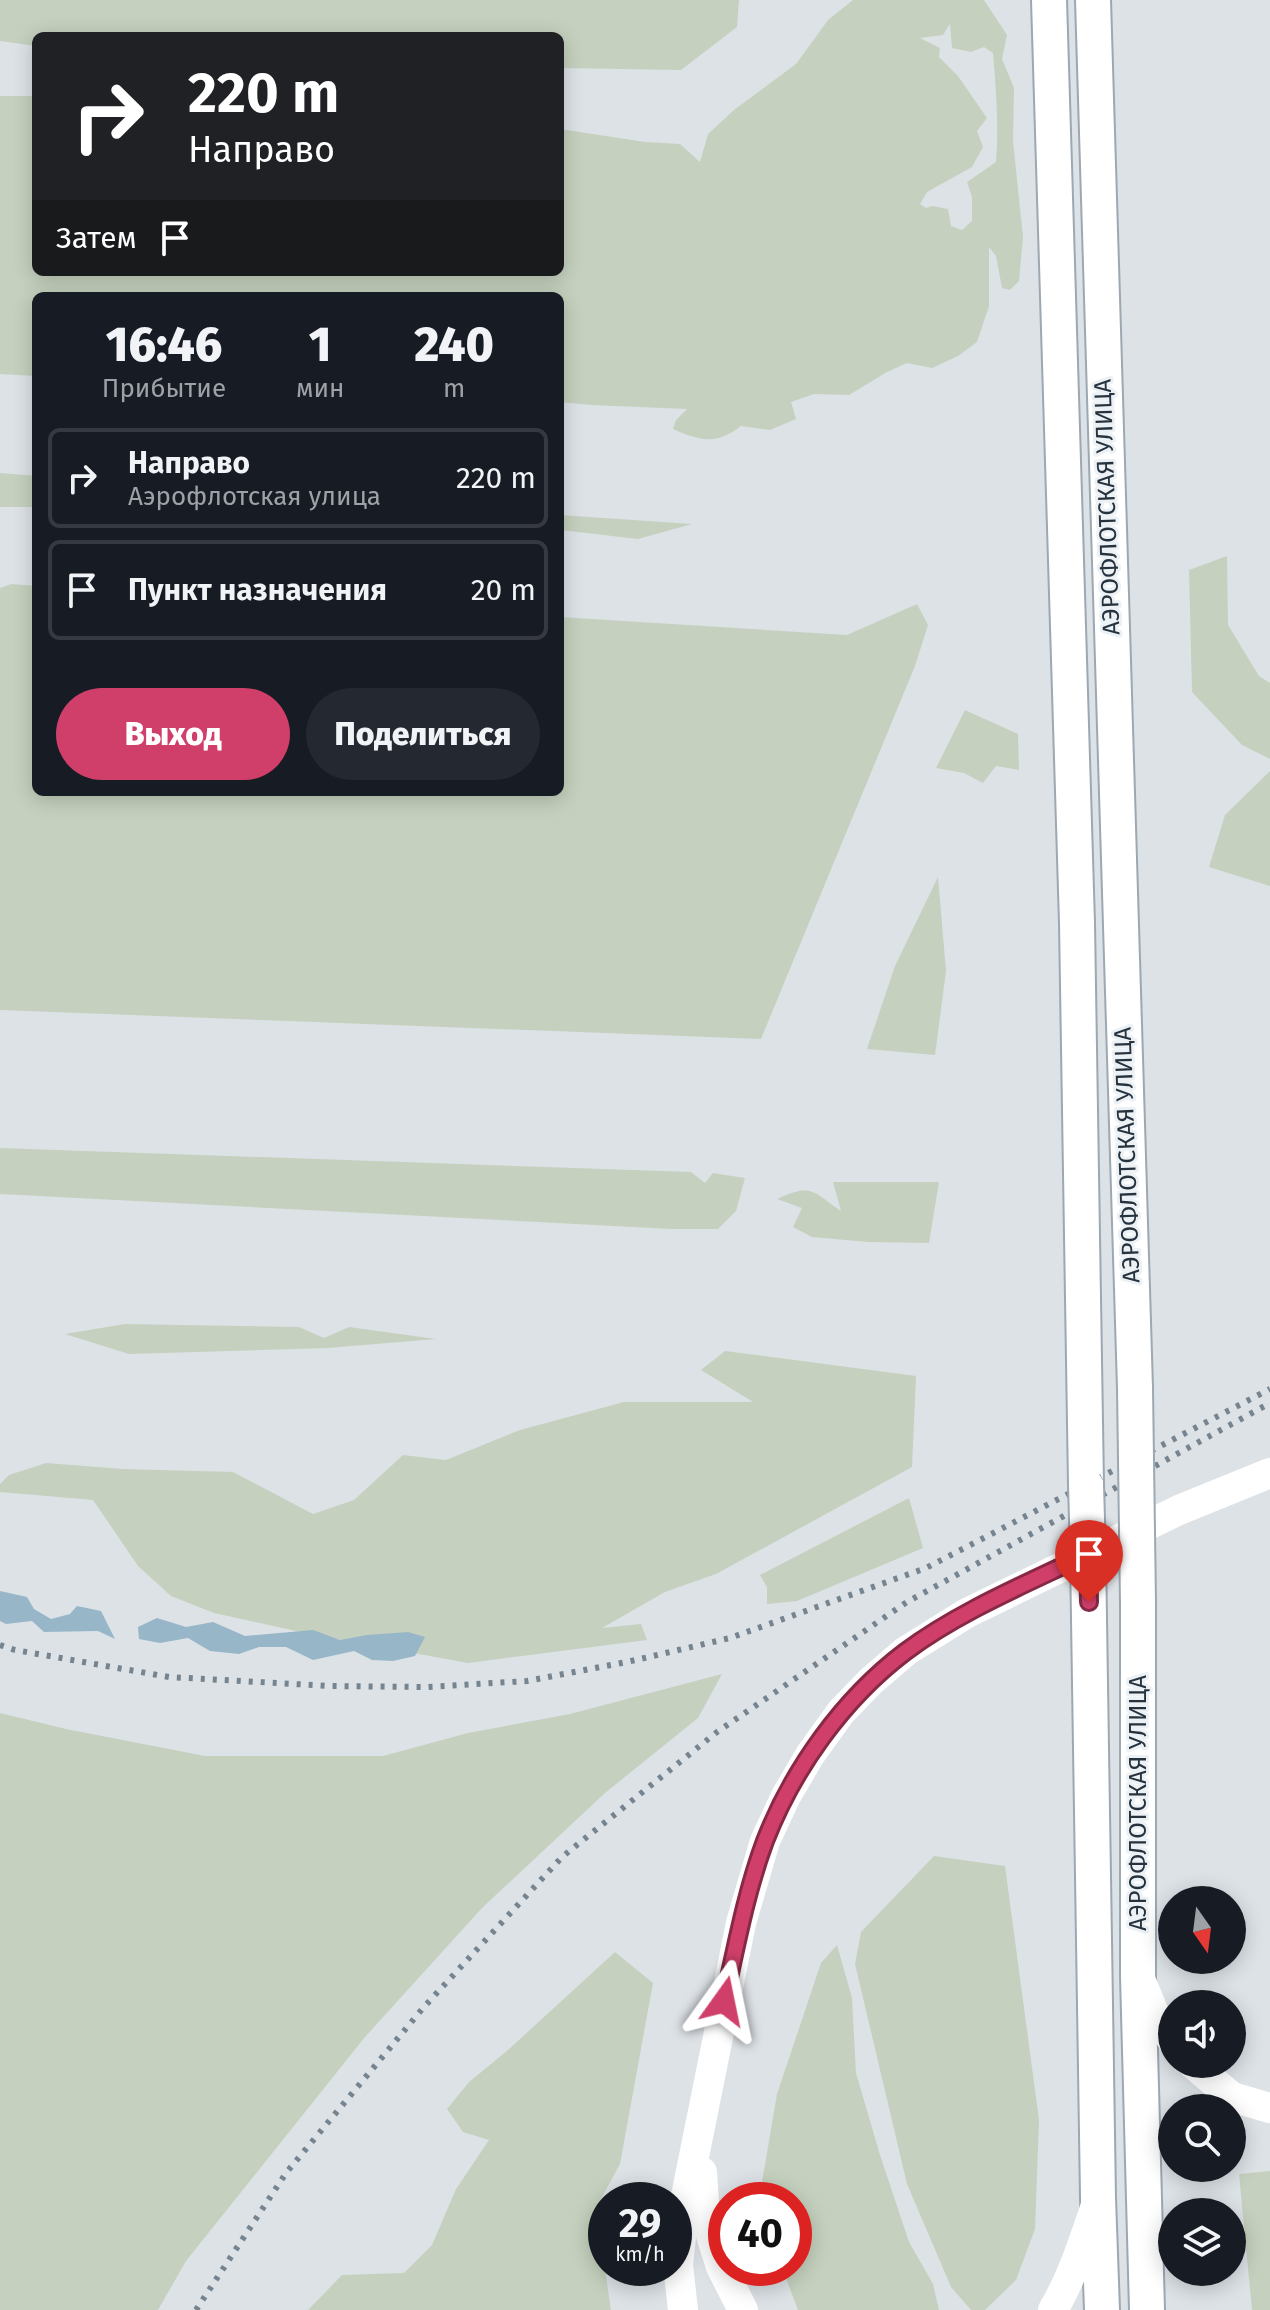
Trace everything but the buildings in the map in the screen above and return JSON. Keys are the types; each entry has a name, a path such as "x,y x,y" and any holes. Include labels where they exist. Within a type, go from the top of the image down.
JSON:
{"main road":[{"name":"АЭРОФЛОТСКАЯ УЛИЦА","path":"1049,0 1076,907 1102,2310"},
{"name":"АЭРОФЛОТСКАЯ УЛИЦА","path":"1093,0 1135,1388 1138,1976 1147,2310"}],"street":[{"path":"683,2310 678,2265 685,2201 741,1923 765,1841 810,1755 841,1712 871,1681 906,1651 967,1613 1179,1510 1270,1473"},
{"path":"1138,1976 1158,2019"},
{"path":"1210,2078 1232,2097 1270,2108"},
{"path":"700,2134 705,2216 721,2267 743,2310"},
{"path":"1053,2310 1078,2257 1098,2198"}],"green space":[{"path":"0,0 739,0 737,27 681,70 564,68 564,32 32,32 32,45 0,41"},
{"path":"853,0 984,0 1007,35 1002,59 1014,88 1013,141 1023,237 1019,281 1010,290 1002,288 996,256 989,247 989,306 977,342 958,356 932,368 907,363 849,395 814,394 791,402 796,419 770,430 741,426 724,436 708,439 673,429 676,420 687,409 564,402 564,292 32,292 32,376 0,374 0,96 32,96 32,276 564,276 564,130 680,144 700,162 708,134 734,110 796,64 828,20","holes":["950,24 952,48 971,52 984,47 993,53 996,162 967,182 972,197 972,221 962,230 951,226 948,209 926,208 920,204 927,192 972,167 983,147 977,131 987,118 958,76 939,57 940,48 920,38 943,35"]},
{"path":"0,473 32,476 32,507 0,507"},
{"path":"564,515 692,524 638,539 564,530"},
{"path":"1227,556 1228,625 1259,676 1270,683 1270,759 1242,745 1192,692 1189,570"},
{"path":"11,584 32,586 32,796 564,796 564,617 847,635 917,604 928,625 915,666 761,1039 0,1010 0,588"},
{"path":"965,710 1018,734 1019,770 996,766 983,783 964,773 936,768"},
{"path":"1270,771 1270,886 1209,867 1225,815"},
{"path":"938,877 946,971 935,1055 867,1049 895,966"},
{"path":"0,1148 691,1172 705,1183 713,1173 745,1178 736,1211 718,1229 671,1229 0,1194"},
{"path":"833,1182 939,1182 929,1243 812,1237 793,1227 802,1208 777,1199 805,1190 817,1194 841,1211"},
{"path":"125,1324 299,1327 324,1338 349,1327 436,1339 328,1348 129,1354 65,1334"},
{"path":"725,1351 916,1376 912,1467 716,1574 665,1592 602,1628 641,1624 647,1640 468,1663 214,1613 171,1596 138,1566 93,1500 0,1492 0,1484 9,1475 46,1463 233,1472 313,1514 354,1500 403,1455 446,1460 520,1430 624,1402 753,1402 701,1370"},
{"path":"909,1498 923,1548 797,1601 767,1604 767,1587 760,1575"},
{"path":"722,1674 698,1718 605,1793 482,1908 365,2037 186,2261 158,2310 0,2310 0,1713 205,1756 383,1756 468,1733 570,1714"},
{"path":"934,1856 1005,1866 1039,2120 1035,2229 1016,2280 985,2310 971,2310 951,2287 907,2184 855,1964 861,1932"},
{"path":"837,1945 852,1998 856,2073 909,2242 933,2284 939,2310 798,2310 789,2286 812,2286 812,2182 762,2182 777,2094 821,1963"},
{"path":"615,1952 653,1983 620,2164 610,2182 588,2182 588,2286 607,2286 611,2310 308,2310 342,2275 404,2273 432,2245 456,2189 489,2140 463,2132 447,2109 469,2082"},
{"path":"1270,2171 1270,2310 1252,2310 1246,2247 1246,2198 1241,2198 1240,2182 1246,2182 1246,2173"}],"water":[{"path":"0,1591 27,1597 34,1609 51,1619 70,1614 77,1606 101,1611 115,1639 98,1631 44,1632 32,1621 6,1624 0,1621"},
{"path":"157,1618 186,1627 213,1622 245,1636 313,1630 340,1640 408,1632 425,1637 415,1656 393,1661 372,1660 354,1651 313,1660 286,1647 259,1647 239,1654 210,1651 188,1638 160,1643 139,1639 138,1627"}],"railway":[{"path":"0,1645 169,1677 330,1686 427,1687 527,1681 627,1662 730,1638 926,1568 1270,1389"},
{"path":"196,2310 286,2173 423,2008 562,1857 717,1732 907,1602 1270,1403"}],"route":[{"path":"724,2001 741,1923 765,1841 810,1755 841,1712 906,1651 967,1613 1088,1554 1089,1602"}]}
